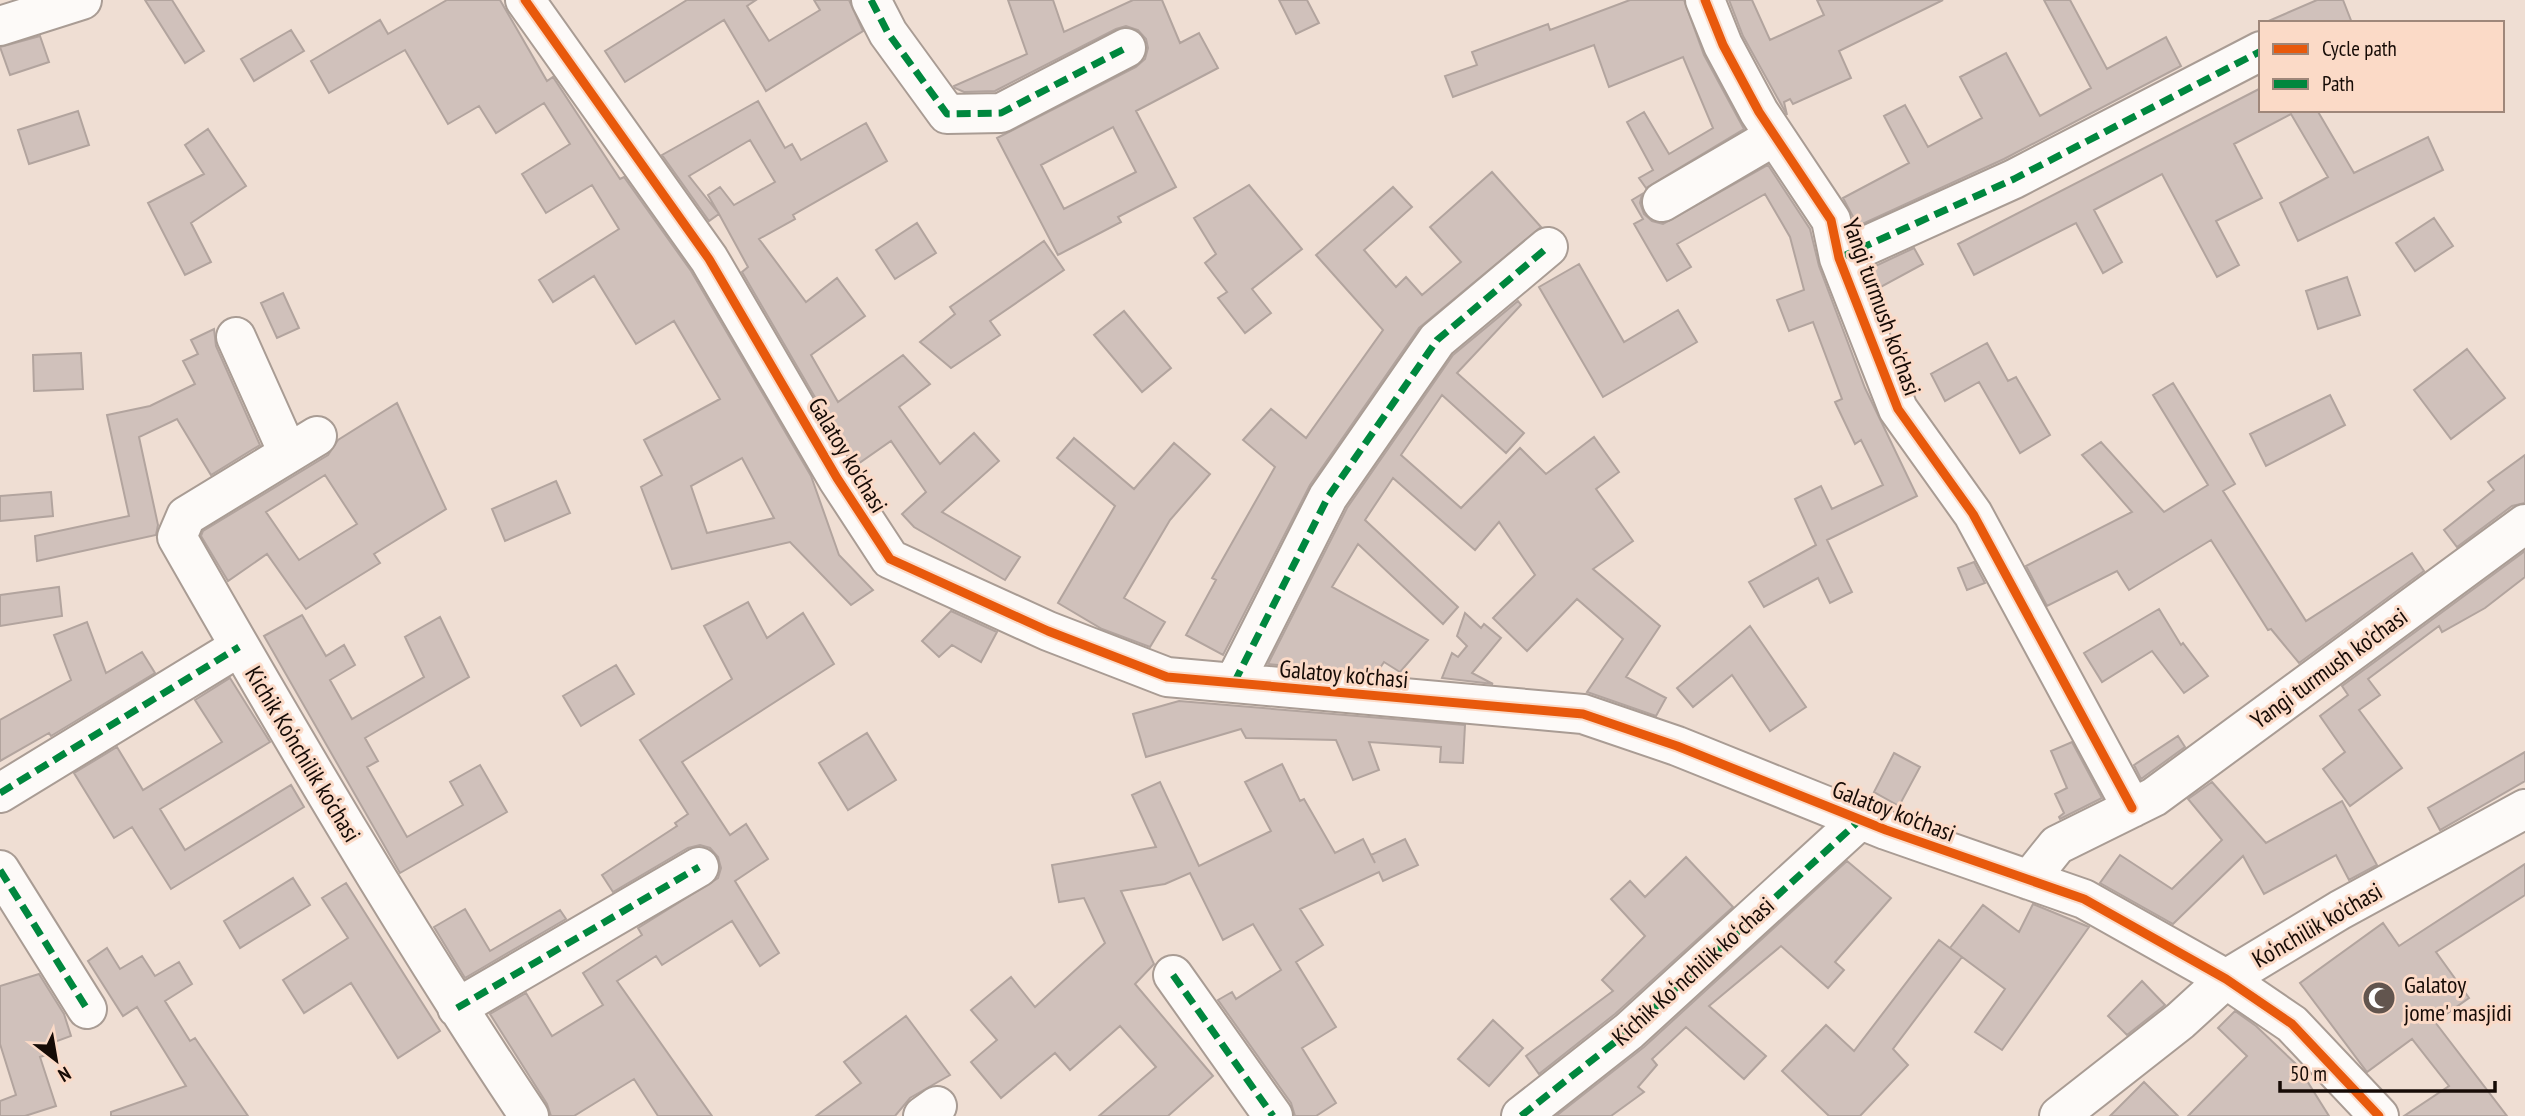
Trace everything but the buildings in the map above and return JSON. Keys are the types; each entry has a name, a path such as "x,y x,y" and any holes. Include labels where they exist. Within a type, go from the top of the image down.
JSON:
{"street":[{"path":"0,26 82,0"},
{"name":"Galatoy ko'chasi","path":"525,0 709,259 837,478 890,559 1048,631 1167,677 1583,715 1678,746 1860,820 2084,900 2226,978 2292,1024 2379,1116"},
{"path":"871,0 888,33 947,114 1000,113 1126,48"},
{"name":"Yangi turmush ko'chasi","path":"1705,0 1723,45 1775,136 1831,220 1839,258 1898,409 1973,514 2132,808"},
{"path":"1839,258 2014,179 2259,52"},
{"path":"1662,202 1775,136"},
{"path":"1234,683 1328,497 1437,340 1548,247"},
{"name":"Kichik Ko‘nchilik ko‘chasi","path":"236,337 302,445 186,516 177,537 239,647 457,1008 529,1116"},
{"name":"Yangi turmush ko'chasi","path":"2029,880 2057,845 2154,797 2525,524"},
{"path":"0,793 239,647"},
{"name":"Ko‘nchilik ko'chasi","path":"2059,1116 2180,1021 2226,978 2340,909 2525,809"},
{"name":"Kichik Koʻnchilik koʻchasi","path":"1521,1116 1629,1031 1860,820"},
{"path":"457,1008 699,867"},
{"path":"0,870 87,1009"},
{"path":"1173,975 1273,1116"}],"marked path":[{"path":"871,0 888,33 947,114 1001,113 1126,48"},
{"path":"1839,258 2014,179 2259,52"},
{"path":"1234,683 1328,497 1437,340 1548,247"},
{"path":"0,793 239,647"},
{"path":"1521,1116 1629,1031 1860,820"},
{"path":"457,1008 699,867"},
{"path":"0,870 87,1009"},
{"path":"1173,975 1273,1116"}],"cycle path":[{"path":"525,0 709,259 837,478 890,559 1048,631 1167,677 1583,714 1677,746 1886,830 2084,899 2226,979 2292,1024 2379,1116"},
{"path":"1705,0 1723,45 1759,112 1831,220 1839,258 1898,409 1973,514 2132,808"}],"place":[{"name":"Galatoy jome' masjidi","path":"2379,998"}]}
